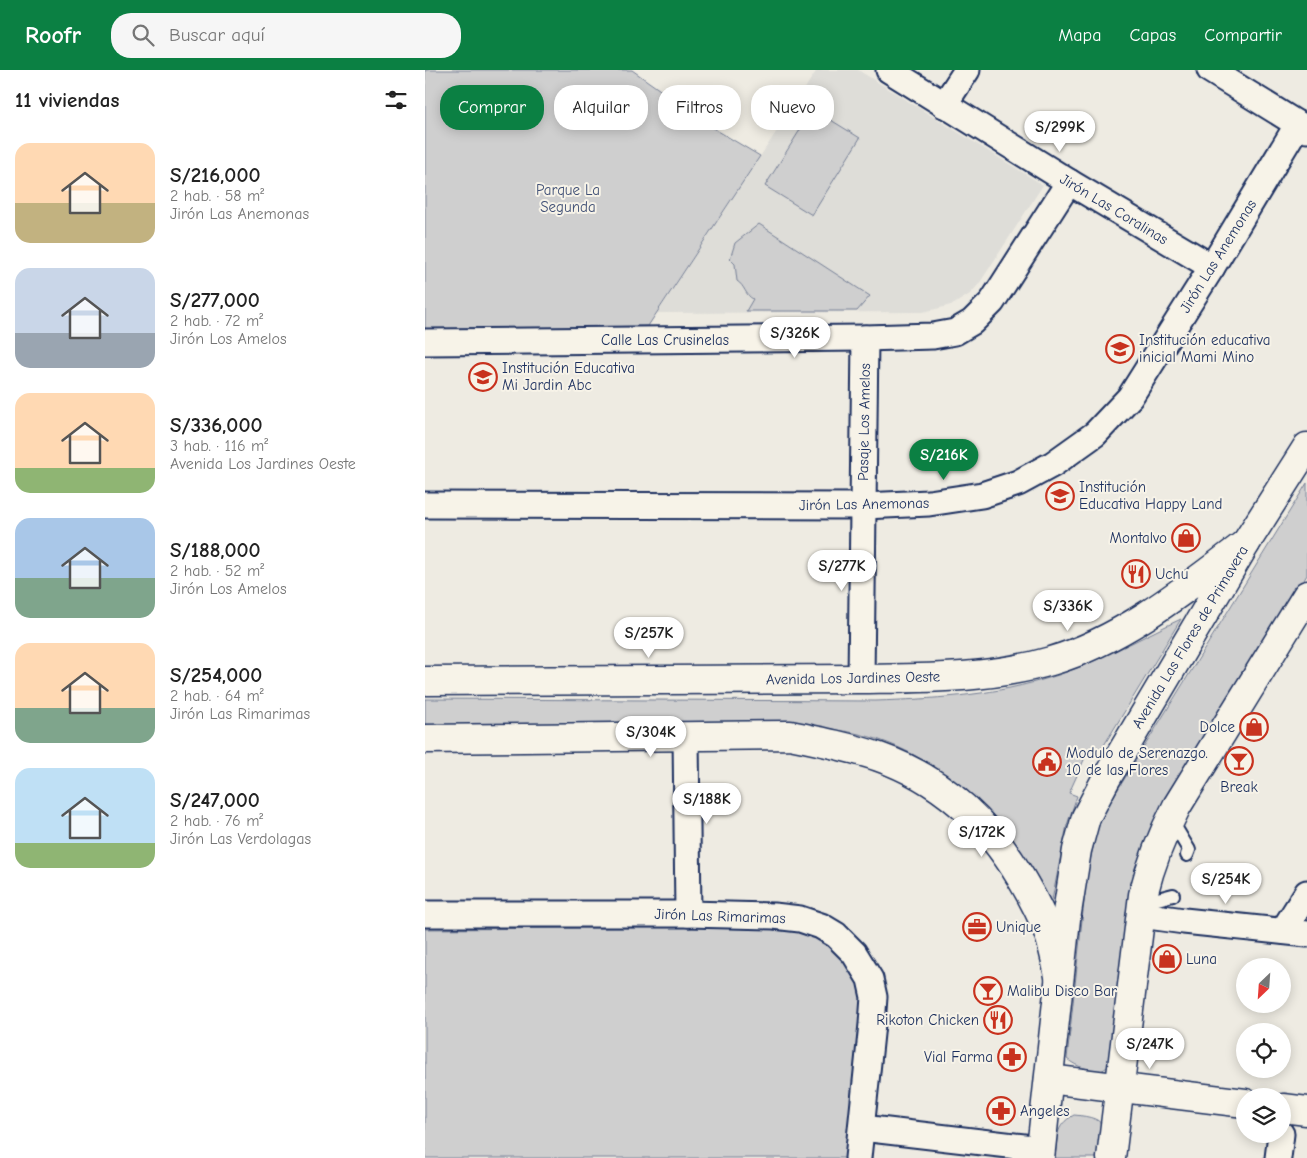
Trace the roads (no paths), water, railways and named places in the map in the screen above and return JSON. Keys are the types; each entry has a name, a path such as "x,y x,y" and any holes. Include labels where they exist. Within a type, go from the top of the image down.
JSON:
{"main road":[{"name":"Avenida Las Flores de Primavera","path":"1041,1153 1066,919 1076,859 1086,817 1110,773 1246,544 1307,447"},
{"name":"Avenida Los Jardines Oeste","path":"425,681 861,679 974,675 1061,658 1110,636 1174,597 1246,544"},
{"path":"1111,1158 1120,1087 1148,911 1150,867 1177,806 1307,595"},
{"path":"425,739 790,735 839,745 888,761 913,772 946,792 976,817 996,840 1034,900 1048,932 1060,978"},
{"path":"1049,1079 1236,1102"}],"street":[{"name":"Jirón Las Coralinas","path":"889,70 1069,182 1212,267"},
{"path":"944,105 967,70"},
{"path":"1210,70 1302,127"},
{"name":"Jirón Las Anemonas","path":"425,505 863,506 929,504 982,495 1018,483 1053,464 1095,434 1130,397 1302,127"},
{"name":"Calle Las Crusinelas","path":"425,342 865,338 933,336 955,332 972,322 992,302 1069,182"},
{"name":"Pasaje Los Amelos","path":"861,679 865,338"},
{"path":"686,736 688,914"},
{"path":"1148,911 1183,921 1295,932 1307,893"},
{"name":"Jirón Las Rimarimas","path":"425,914 688,914 774,916 800,919 821,926 851,948 870,979 873,998 858,1158"},
{"path":"862,1128 1041,1153"},
{"path":"1278,1158 1282,1143"}],"lane":[{"path":"1170,819 1189,850 1187,855"},
{"path":"1148,911 1174,893 1148,911"}],"place":[{"name":"Institución educativa inicial Mami Mino","path":"1120,349"},
{"name":"Institución Educativa Mi Jardin Abc","path":"483,377"},
{"name":"Institución Educativa Happy Land","path":"1060,496"},
{"name":"Montalvo","path":"1186,538"},
{"name":"Uchu","path":"1136,574"},
{"name":"Dolce","path":"1254,727"},
{"name":"Break","path":"1239,761"},
{"name":"Modulo de Serenazgo. 10 de las Flores","path":"1047,762"},
{"name":"Unique","path":"977,927"},
{"name":"Luna","path":"1167,959"},
{"name":"Malibu Disco Bar","path":"988,991"},
{"name":"Rikoton Chicken","path":"998,1020"},
{"name":"Vial Farma","path":"1012,1057"},
{"name":"Angeles","path":"1001,1111"}],"park label":[{"name":"Parque La Segunda","path":"568,198"}]}
